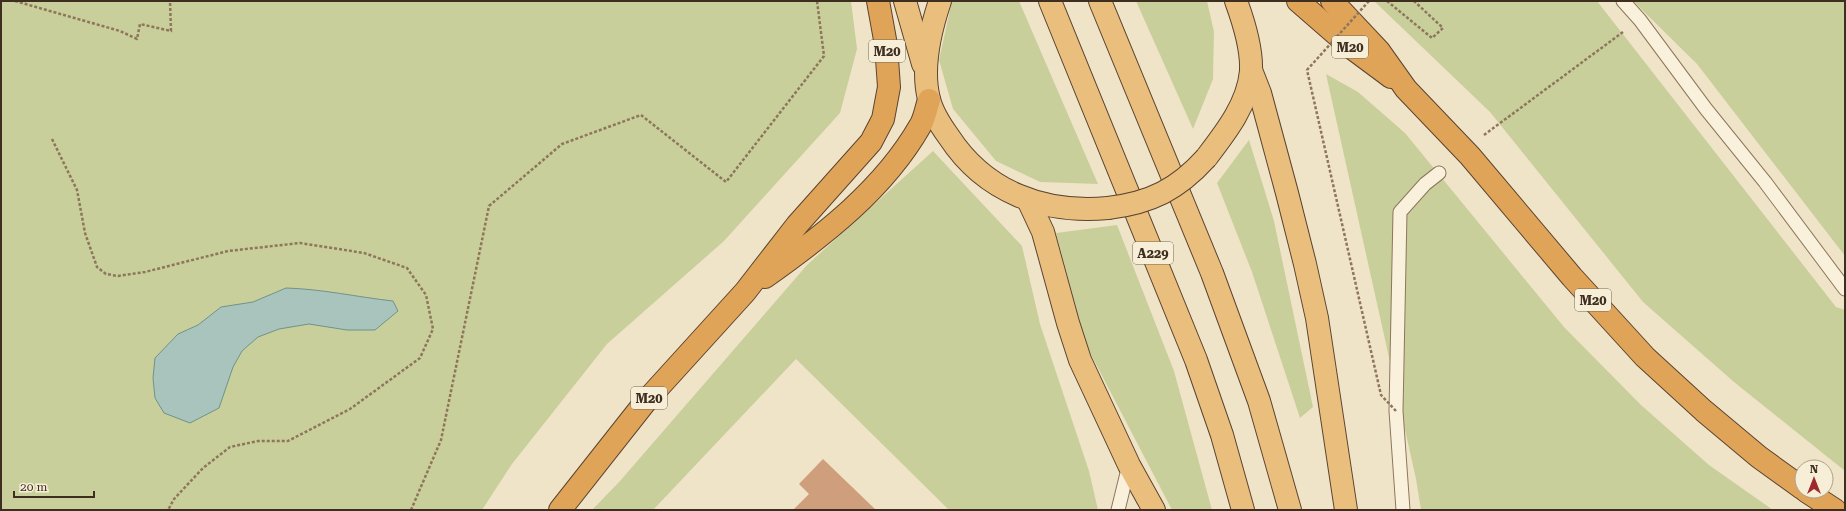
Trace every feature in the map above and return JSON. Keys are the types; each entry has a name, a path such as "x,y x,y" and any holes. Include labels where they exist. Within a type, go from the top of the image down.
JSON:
{"highway":[{"name":"M20","path":"560,510 646,401 745,292 797,225 865,151 883,119 889,87 888,66 878,1"},
{"path":"905,1 926,73 929,100 945,132 956,148 972,166 993,183 1010,193 1028,200 1056,207 1090,209 1108,208 1146,200 1168,190 1193,172 1226,132 1239,110 1251,70"},
{"path":"926,73 931,36 940,1"},
{"name":"A229","path":"1050,1 1196,360 1222,435 1243,510"},
{"path":"1100,1 1212,273 1258,401 1290,510"},
{"path":"1236,1 1245,31 1251,70 1260,93 1287,193 1317,318 1346,510"},
{"name":"M20","path":"1298,1 1352,48 1406,89"},
{"name":"M20","path":"1332,1 1358,26 1379,51 1406,89 1470,156 1572,277 1645,357 1704,411 1758,456 1794,482"},
{"name":"M20","path":"745,292 815,241 890,169 921,125 929,100"},
{"path":"1028,200 1043,232 1068,323 1080,360 1129,465 1154,510"},
{"path":"1818,499 1835,510"}],"lane":[{"path":"1623,1 1640,20 1706,109 1765,182 1845,289"},
{"path":"1403,510 1396,411 1400,212 1425,184 1439,173"},
{"path":"1118,510 1129,465"}],"path":[{"path":"15,1 120,31 137,39 140,24 172,31 170,1"},
{"path":"411,510 441,440 489,206 562,144 641,115 726,182 824,56 817,1"},
{"path":"1369,1 1307,70 1381,395 1396,411"},
{"path":"1387,1 1432,38 1443,28 1414,1"},
{"path":"1481,137 1640,20"},
{"path":"52,139 77,190 86,233 97,267 106,274 118,276 145,272 228,251 300,243 364,253 407,268 426,294 433,329 420,358 350,409 288,441 258,441 230,447 203,468 174,498 168,510"}],"green space":[{"path":"1,1 851,1 857,49 840,113 724,241 607,344 512,464 482,510 1,510"},
{"path":"952,1 1019,1 1098,184 1040,182 996,161 953,109 939,60"},
{"path":"1136,1 1207,1 1214,32 1213,79 1193,129"},
{"path":"1374,1 1597,1 1836,307 1845,310 1845,471 1834,462 1834,459 1830,459 1734,382 1643,302 1490,112"},
{"path":"1633,1 1845,1 1845,256 1697,64"},
{"path":"1326,74 1358,92 1405,133 1564,327 1641,405 1709,465 1773,510 1421,510 1416,479"},
{"path":"1249,140 1274,221 1313,407 1300,418 1252,272 1217,183"},
{"path":"933,151 1022,246 1040,324 1089,471 1098,510 949,510 796,359 653,510 592,510 620,481 807,265"},
{"path":"1117,225 1174,371 1212,510 1172,510 1086,345 1056,233"}],"water":[{"path":"286,288 326,291 393,301 398,311 375,330 347,330 309,324 279,329 258,337 242,351 233,367 219,408 190,423 164,413 155,398 153,378 155,358 178,334 198,325 221,307 253,302"}],"building":[{"path":"823,459 876,510 793,510 809,494 799,484"}]}
